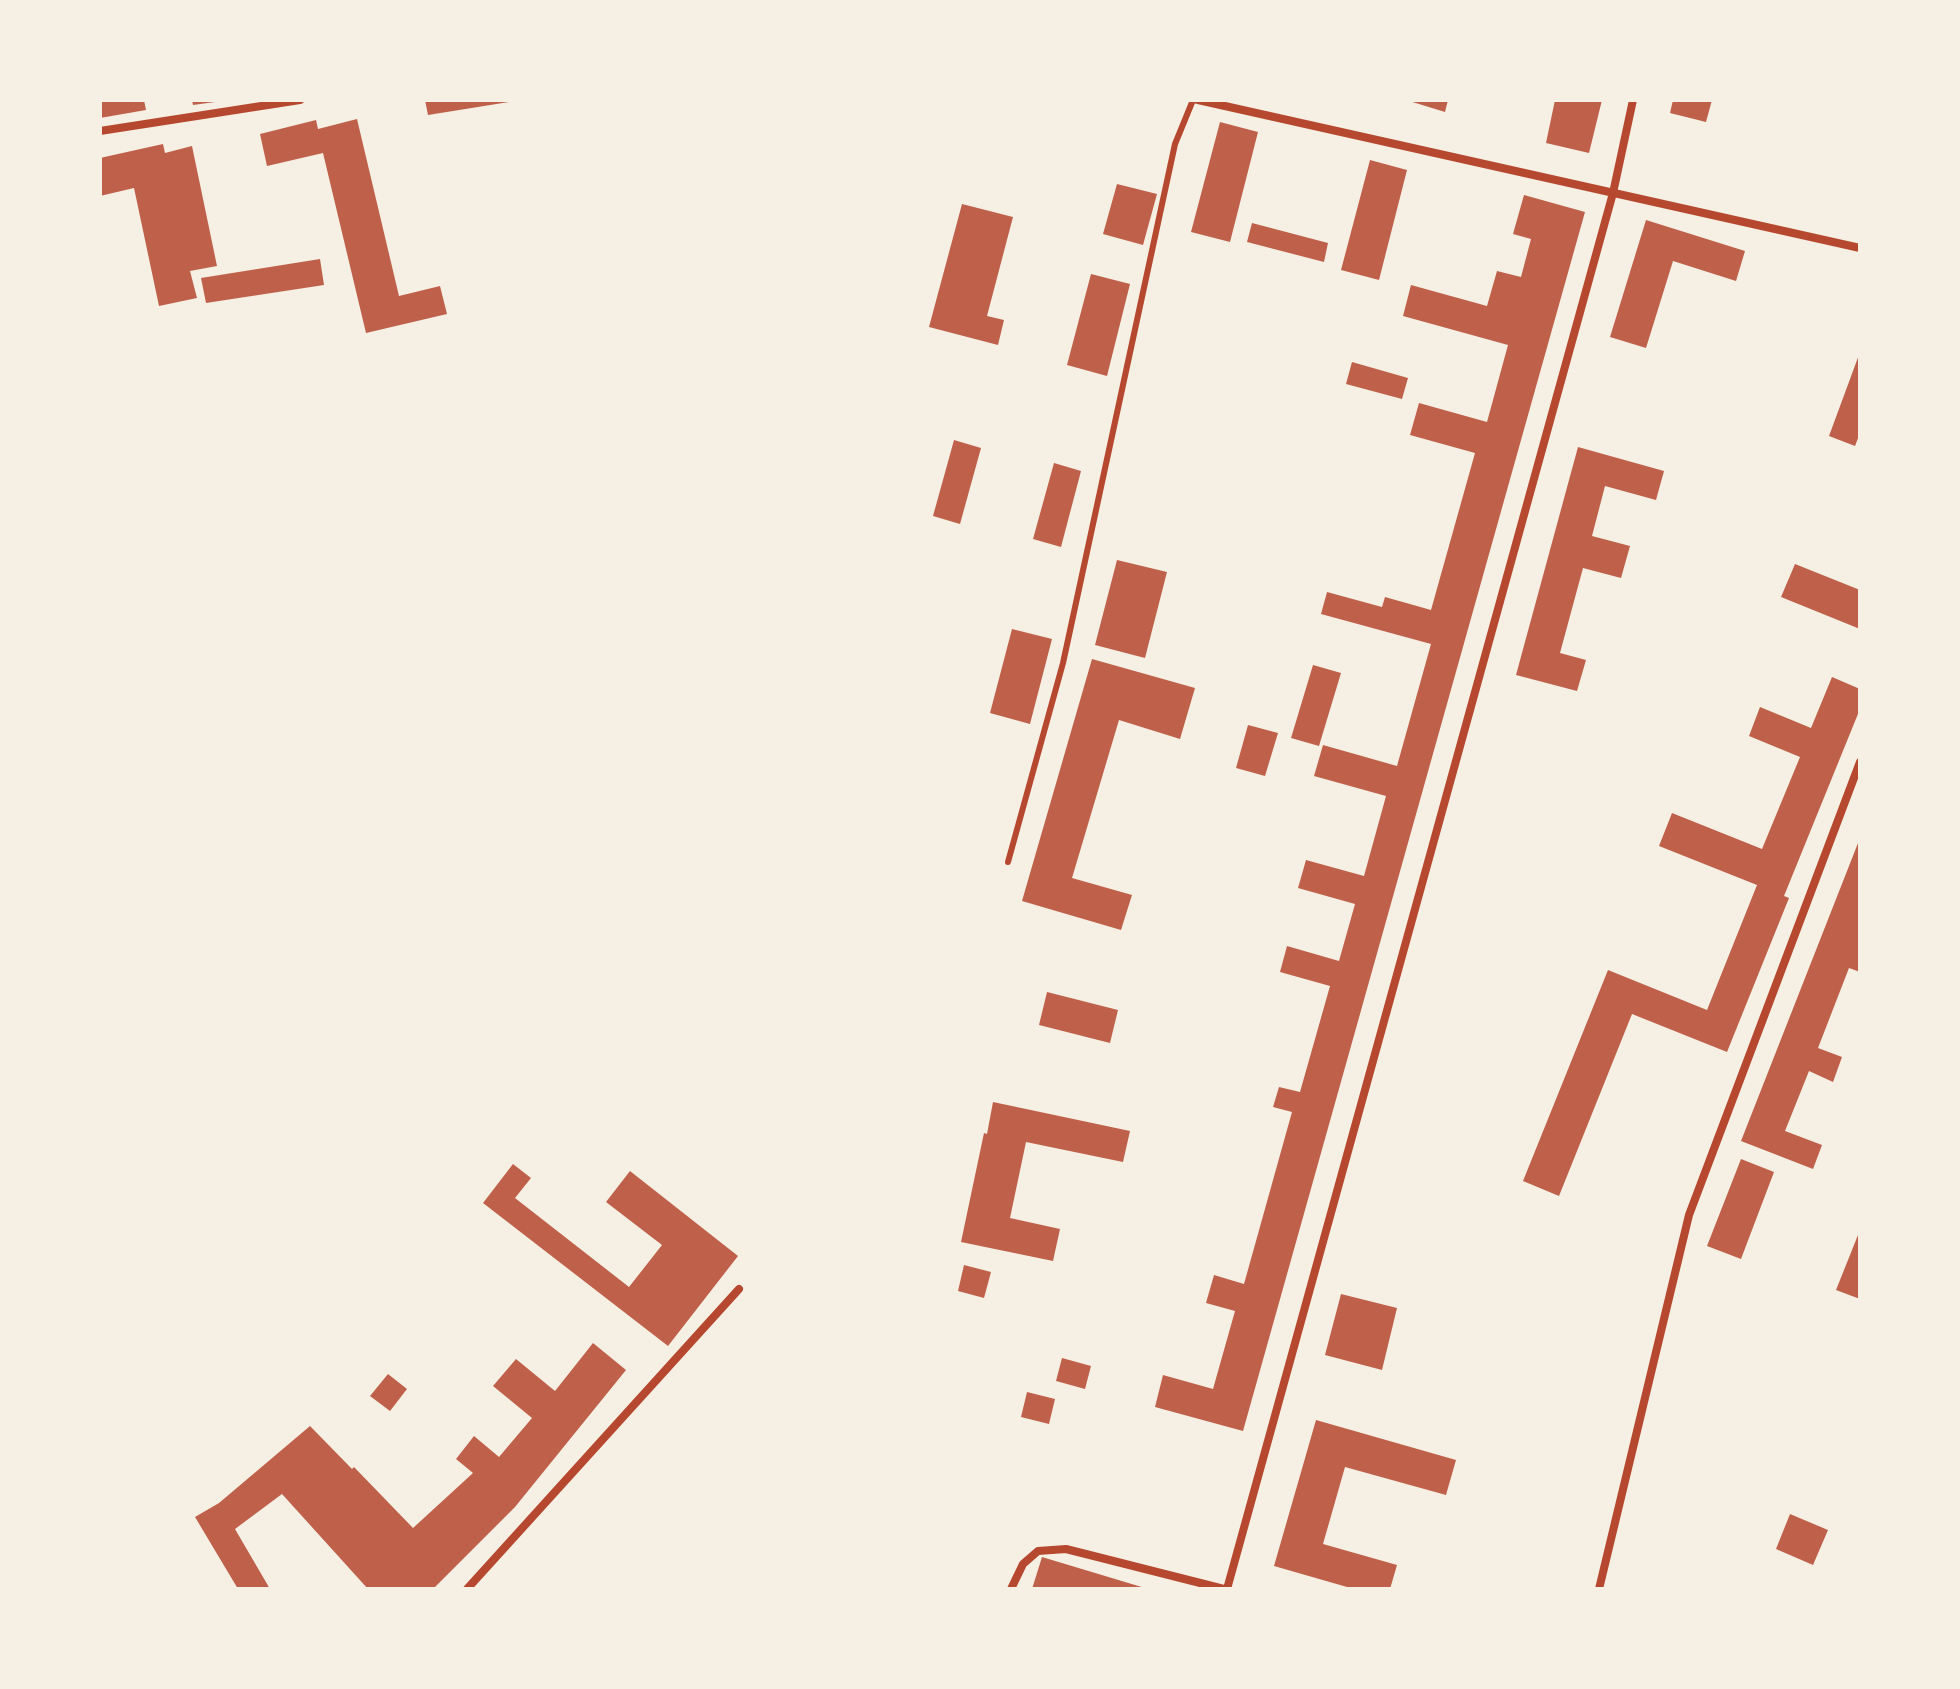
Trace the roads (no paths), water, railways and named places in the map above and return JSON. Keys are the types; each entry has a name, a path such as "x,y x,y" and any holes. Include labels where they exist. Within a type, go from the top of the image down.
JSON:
{"street":[{"path":"100,131 300,100"},
{"path":"1196,100 1860,248"},
{"path":"1011,1589 1023,1564 1038,1551 1066,1549 1226,1589 1613,193 1633,100"},
{"path":"1599,1589 1689,1215 1860,762"},
{"path":"467,1589 739,1289"}],"lane":[{"path":"1008,862 1063,663 1175,144 1196,100"}]}
